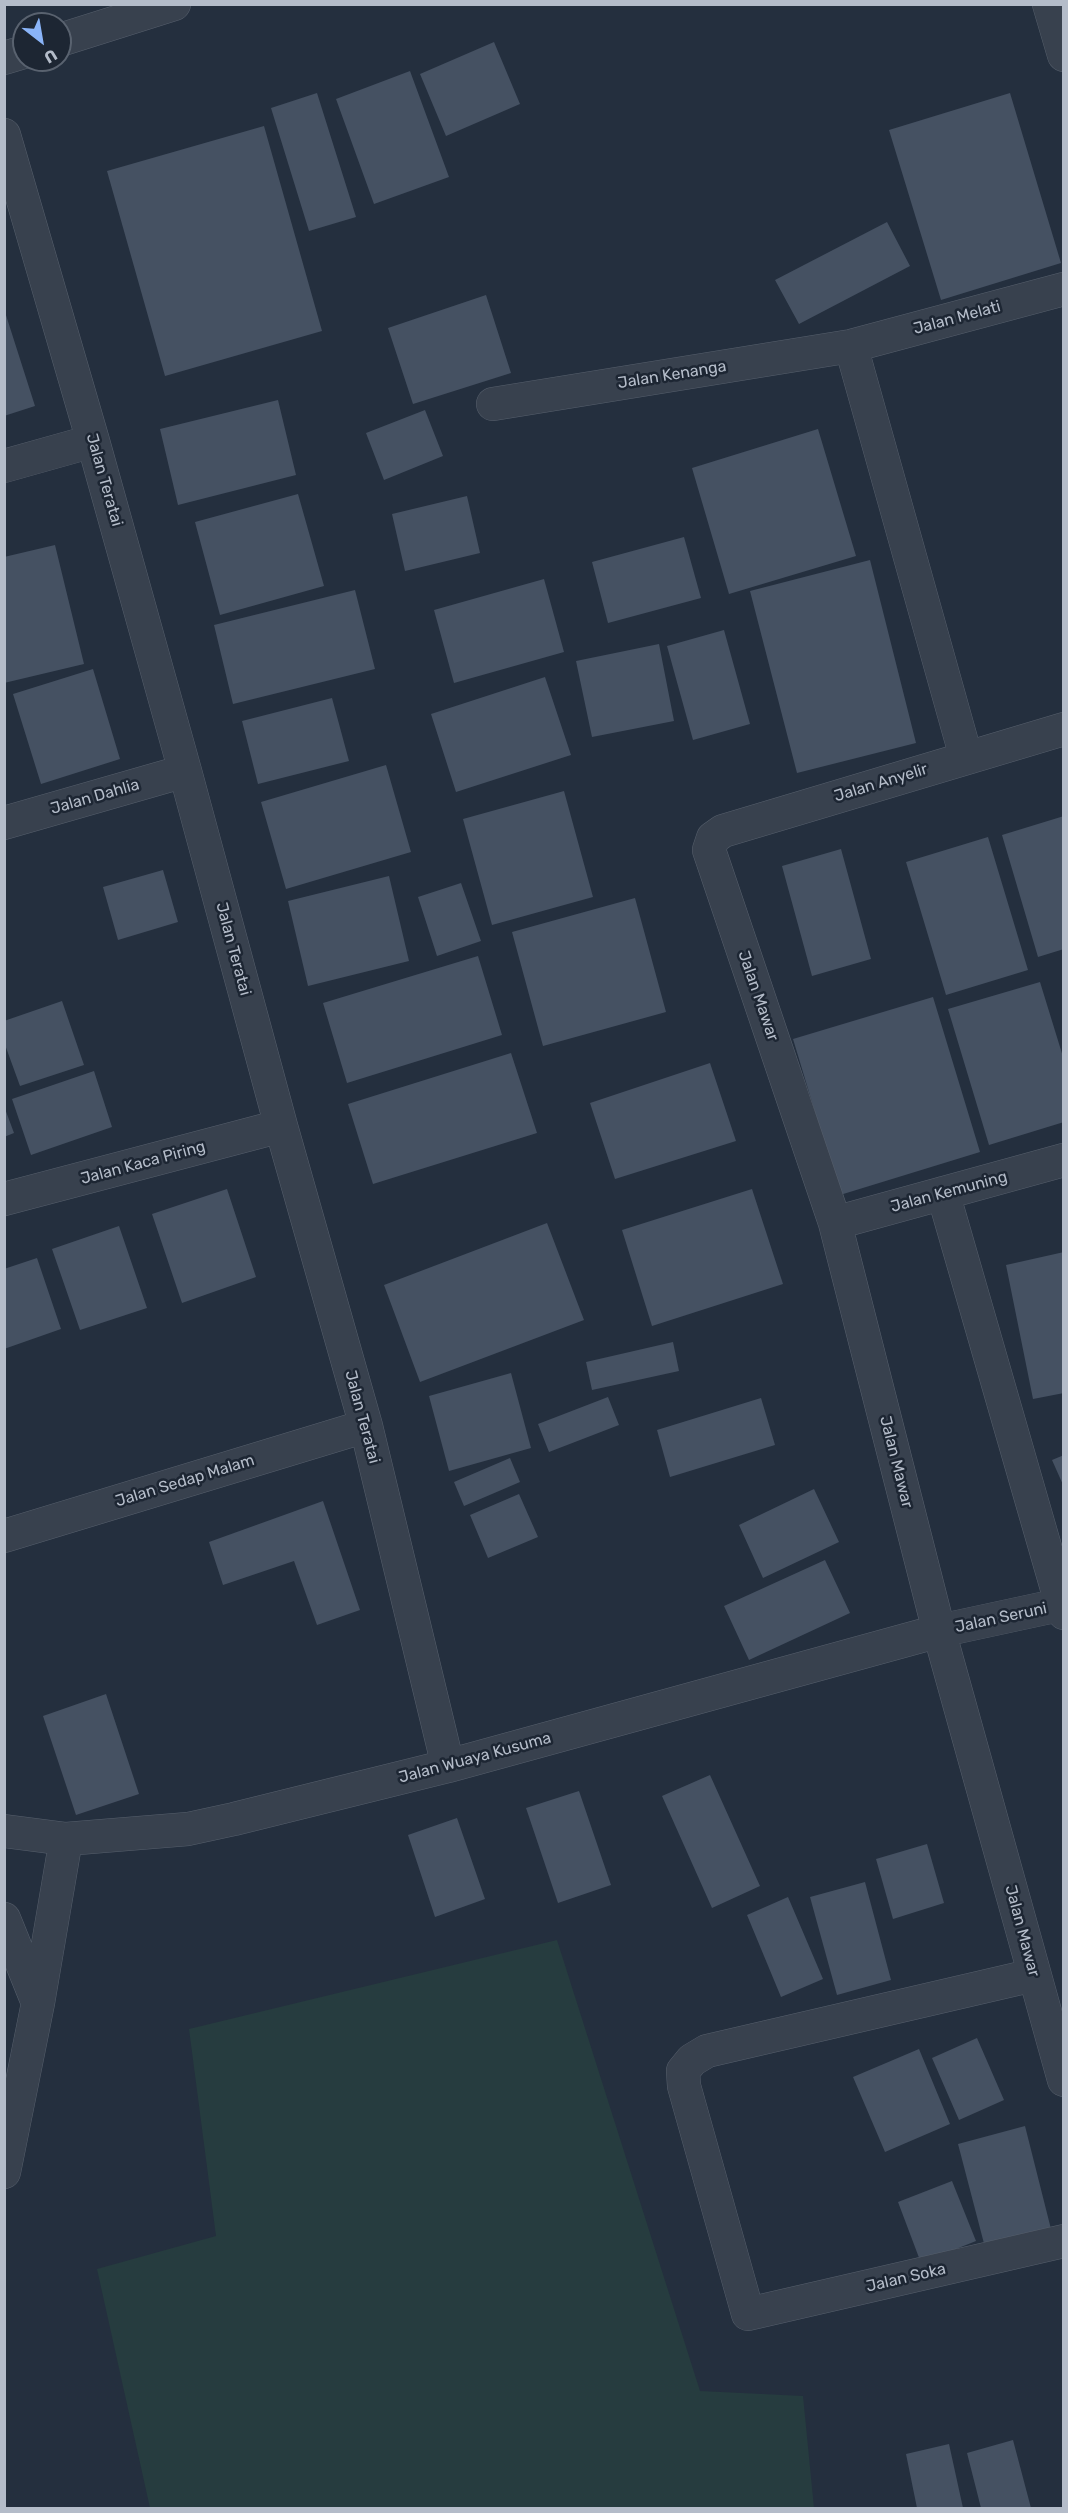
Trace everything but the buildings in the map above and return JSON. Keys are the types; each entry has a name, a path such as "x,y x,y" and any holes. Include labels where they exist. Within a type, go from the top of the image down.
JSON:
{"street":[{"path":"72,36 174,4"},
{"path":"1049,4 1064,55"},
{"name":"Jalan Teratai","path":"4,135 93,441 366,1426 447,1766"},
{"name":"Jalan Melati","path":"851,346 1064,289"},
{"path":"851,346 966,757"},
{"name":"Jalan Kenanga","path":"494,404 851,346"},
{"path":"4,466 93,441"},
{"name":"Jalan Anyelir","path":"709,850 713,838 723,831 1064,729"},
{"name":"Jalan Dahlia","path":"4,823 185,771"},
{"name":"Jalan Mawar","path":"709,850 835,1223 939,1631 1064,2080"},
{"name":"Jalan Kaca Piring","path":"4,1199 281,1126"},
{"name":"Jalan Kemuning","path":"835,1223 1064,1160"},
{"path":"943,1193 1063,1607"},
{"name":"Jalan Sedap Malam","path":"4,1536 366,1426"},
{"name":"Jalan Seruni","path":"939,1631 1063,1607"},
{"name":"Jalan Wuaya Kusuma","path":"4,1831 66,1839 188,1829 447,1766 939,1631"},
{"path":"4,2172 38,2003 66,1839"},
{"path":"4,1918 38,2003"},
{"name":"Jalan Soka","path":"1034,1975 707,2051 692,2060 683,2071 685,2096 748,2314 1064,2241"}],"green space":[{"path":"557,1940 700,2391 803,2396 814,2508 150,2508 97,2269 216,2236 189,2029"}]}
